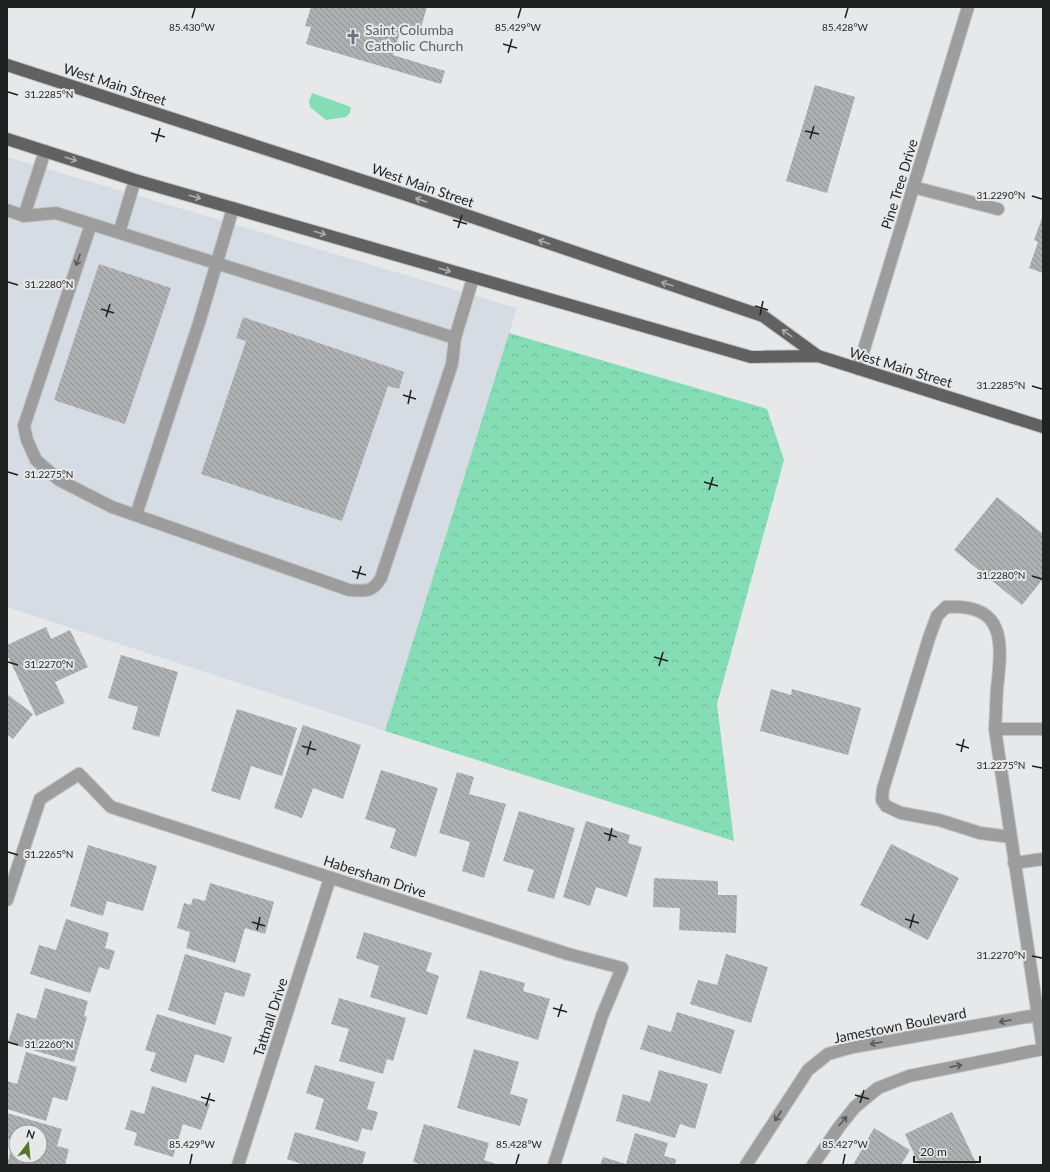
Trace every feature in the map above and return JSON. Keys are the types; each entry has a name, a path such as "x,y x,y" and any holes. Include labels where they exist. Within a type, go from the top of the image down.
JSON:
{"main road":[{"name":"West Main Street","path":"7,65 407,195 763,316 818,356 1043,427"},
{"name":"West Main Street","path":"7,138 134,180 751,357 818,356"}],"street":[{"name":"Pine Tree Drive","path":"858,369 968,7"},
{"path":"24,216 45,151"},
{"path":"119,233 134,180"},
{"path":"914,187 998,209"},
{"path":"136,515 199,323 233,208"},
{"path":"7,210 24,216 56,213 455,338"},
{"path":"91,224 24,426 27,440 36,460 59,480 112,507 349,590 366,591 376,587 384,570 452,364 455,338 473,278"},
{"path":"813,1165 839,1126 855,1107 878,1088 909,1076 1043,1049 1040,1014 1014,863 1011,837 995,729 1001,642 996,626 985,615 970,608 946,607 937,616 929,638 883,789 882,800 886,806 900,813 939,820 980,833 1011,837"},
{"path":"995,729 1043,730"},
{"name":"Habersham Drive","path":"7,900 40,799 79,774 111,807 568,954 622,968 602,1016 554,1165"},
{"path":"1014,863 1043,859"},
{"name":"Tattnall Drive","path":"238,1165 330,878"},
{"name":"Jamestown Boulevard","path":"746,1165 808,1070 828,1054 853,1047 1040,1014"}],"shaded area":[{"path":"7,157 517,308 385,731 7,607"}],"green space":[{"path":"312,93 351,107 350,113 346,117 326,120 310,107 309,101"},
{"path":"509,333 767,409 784,460 717,704 734,841 385,731"}],"building":[{"name":"Saint Columba Catholic Church","path":"311,7 427,7 420,31 402,26 393,55 445,71 441,84 306,44 311,27 305,26"},
{"path":"815,85 855,97 827,193 786,181"},
{"path":"1043,215 1043,273 1029,268 1038,242 1034,240"},
{"path":"99,264 171,288 125,424 54,400"},
{"path":"243,317 404,372 399,389 388,386 342,521 201,474 246,341 236,338"},
{"path":"997,497 1043,534 1043,579 1022,605 954,550"},
{"path":"46,627 51,639 70,630 88,667 55,682 65,703 36,716 7,654 7,645"},
{"path":"121,655 178,672 159,737 132,729 138,707 108,698"},
{"path":"771,689 791,695 792,689 861,708 848,755 760,731"},
{"path":"7,694 33,714 13,739 7,734"},
{"path":"237,709 297,728 282,776 251,766 240,800 211,791"},
{"path":"303,725 361,745 343,799 313,788 302,818 274,808"},
{"path":"381,770 438,788 416,857 390,848 396,829 365,819"},
{"path":"457,772 474,777 469,794 506,804 484,878 462,871 470,842 439,833"},
{"path":"519,811 575,828 554,899 527,891 534,870 503,861"},
{"path":"586,821 630,835 628,843 642,847 627,897 596,887 590,906 563,897"},
{"path":"891,844 959,878 928,940 860,905"},
{"path":"88,845 157,866 143,911 107,901 103,916 70,906"},
{"path":"654,878 718,881 718,895 737,895 736,933 679,930 680,908 653,907"},
{"path":"210,883 274,902 265,934 245,928 235,963 186,948 190,932 177,928 184,903 191,905 193,898 205,901"},
{"path":"66,919 109,933 105,948 115,951 109,970 99,967 90,993 30,974 39,945 56,950"},
{"path":"364,932 432,953 426,971 439,976 427,1015 370,997 379,966 356,958"},
{"path":"185,954 251,974 244,997 225,992 215,1025 168,1010"},
{"path":"726,954 768,967 751,1023 690,1004 698,980 717,985"},
{"path":"480,970 525,983 523,991 550,999 538,1040 466,1018"},
{"path":"45,988 88,1001 84,1016 87,1017 74,1062 8,1043 17,1013 36,1019"},
{"path":"339,998 406,1018 393,1061 387,1059 383,1074 339,1061 349,1029 331,1024"},
{"path":"677,1012 735,1030 721,1074 640,1049 648,1025 671,1032"},
{"path":"157,1014 232,1037 224,1063 195,1054 186,1083 150,1071 156,1053 145,1050"},
{"path":"474,1049 519,1062 510,1094 528,1099 520,1126 457,1108"},
{"path":"26,1052 77,1067 67,1101 53,1097 46,1121 7,1109 7,1081 17,1084"},
{"path":"315,1065 375,1082 367,1109 378,1112 372,1131 362,1128 358,1142 315,1129 324,1099 306,1093"},
{"path":"659,1070 708,1084 695,1129 680,1124 675,1138 616,1121 623,1094 650,1102"},
{"path":"152,1086 210,1104 201,1130 183,1124 173,1157 134,1145 137,1133 125,1129 131,1110 144,1114"},
{"path":"952,1112 977,1165 919,1165 905,1134"},
{"path":"7,1113 45,1124 8,1124 8,1139"},
{"path":"424,1124 489,1143 484,1160 499,1165 423,1165 413,1162"},
{"path":"48,1125 62,1129 57,1146 69,1149 65,1165 7,1165 8,1161 8,1164 48,1164"},
{"path":"874,1128 910,1150 901,1165 853,1165"},
{"path":"295,1132 366,1152 362,1165 304,1165 287,1159"},
{"path":"635,1133 668,1143 664,1156 676,1159 675,1165 600,1165 603,1157 626,1164"}],"place":[{"name":"Saint Columba Catholic Church","path":"353,37"}]}
